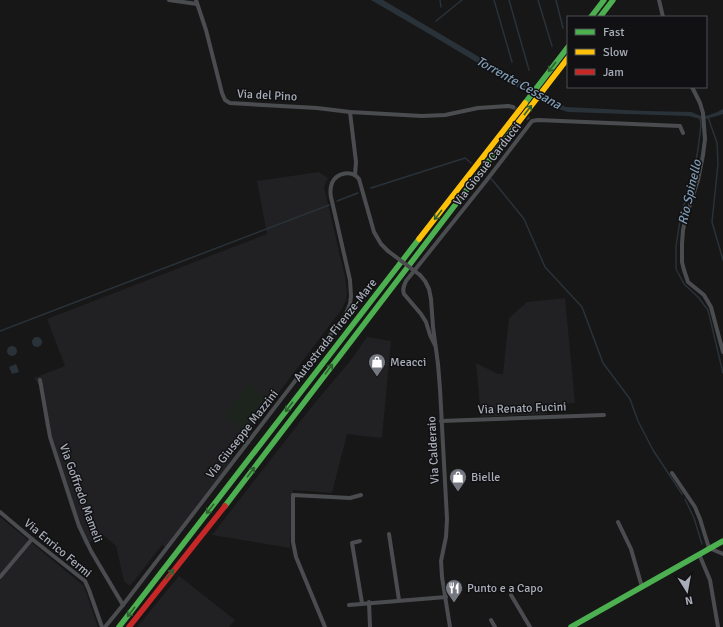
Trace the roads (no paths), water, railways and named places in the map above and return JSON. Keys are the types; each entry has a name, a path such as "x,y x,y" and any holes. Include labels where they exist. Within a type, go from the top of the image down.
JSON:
{"main road":[{"path":"592,16 604,0"},
{"path":"601,16 613,0"},
{"name":"Autostrada Firenze-Mare","path":"119,627 567,48"},
{"name":"Autostrada Firenze-Mare","path":"129,627 242,484 567,59"},
{"path":"571,627 723,541"}],"street":[{"name":"Via del Pino","path":"169,0 197,2 206,30 222,93 227,102 233,104 317,108 350,112"},
{"path":"659,0 663,16"},
{"path":"692,88 703,113 705,139 698,180 682,230 682,262 688,282 704,295 712,307 723,352"},
{"path":"355,175 356,164 350,112 422,116 445,115 478,108 513,107"},
{"name":"Via Giosuè Carducci","path":"435,345 426,322 404,294 402,291 403,288 406,281 486,182 531,120 680,126 683,133"},
{"name":"Via Giuseppe Mazzini","path":"103,627 123,605 345,316 350,304 350,280 331,200 330,189 334,180 340,175 347,173 355,175"},
{"name":"Via Calderaio","path":"355,175 361,182 374,232 381,244 420,275 429,289 431,298 440,382 447,519 446,536 441,561 450,627"},
{"name":"Via Goffredo Mameli","path":"40,380 50,437 79,526 91,551 123,605"},
{"name":"Via Renato Fucini","path":"441,421 604,415"},
{"path":"672,473 695,507 709,548 723,554"},
{"path":"325,627 296,557 293,542 293,495 350,498 361,495"},
{"name":"Via Enrico Fermi","path":"0,512 85,581 103,627"},
{"path":"618,522 631,549 642,587"},
{"path":"389,534 399,600"},
{"path":"0,577 32,539"},
{"path":"360,541 352,543 362,603"},
{"path":"699,554 710,580 718,627"},
{"path":"511,595 530,627"},
{"path":"349,605 369,602 446,597"},
{"path":"369,602 370,627"},
{"path":"491,620 496,627"}],"water":[{"name":"Torrente Cessana","path":"371,0 383,0 550,100 566,107 691,112 700,116 712,114 723,109 723,114 700,119 689,116 568,112 555,108 542,102"},
{"path":"35,337 39,337 42,342 39,347 35,347 32,344 32,340"},
{"path":"10,346 14,346 17,351 14,356 10,356 7,353 7,349"},
{"path":"16,364 19,372 12,374 9,367"}],"waterway":[{"path":"440,0 441,7"},
{"path":"436,21 462,0"},
{"name":"Torrente Cessana","path":"494,0 512,62"},
{"path":"509,0 529,70"},
{"path":"538,0 552,46"},
{"path":"556,0 563,28"},
{"path":"708,117 717,143 718,164 712,222 723,260"},
{"name":"Rio Spinello","path":"700,118 701,125 693,177 681,214 676,246 676,269 684,284 698,297 708,310 723,373"},
{"path":"371,188 465,158 471,163"},
{"path":"491,179 524,219 545,267 582,307 603,363 630,399 638,421 653,450 682,494"},
{"path":"337,201 358,193"},
{"path":"0,331 329,205"},
{"path":"685,499 694,518 702,544"}],"tunnel":[{"path":"513,107 529,119"}],"place":[{"name":"Meacci","path":"377,377"},
{"name":"Bielle","path":"458,492"},
{"name":"Punto e a Capo","path":"454,603"}]}
